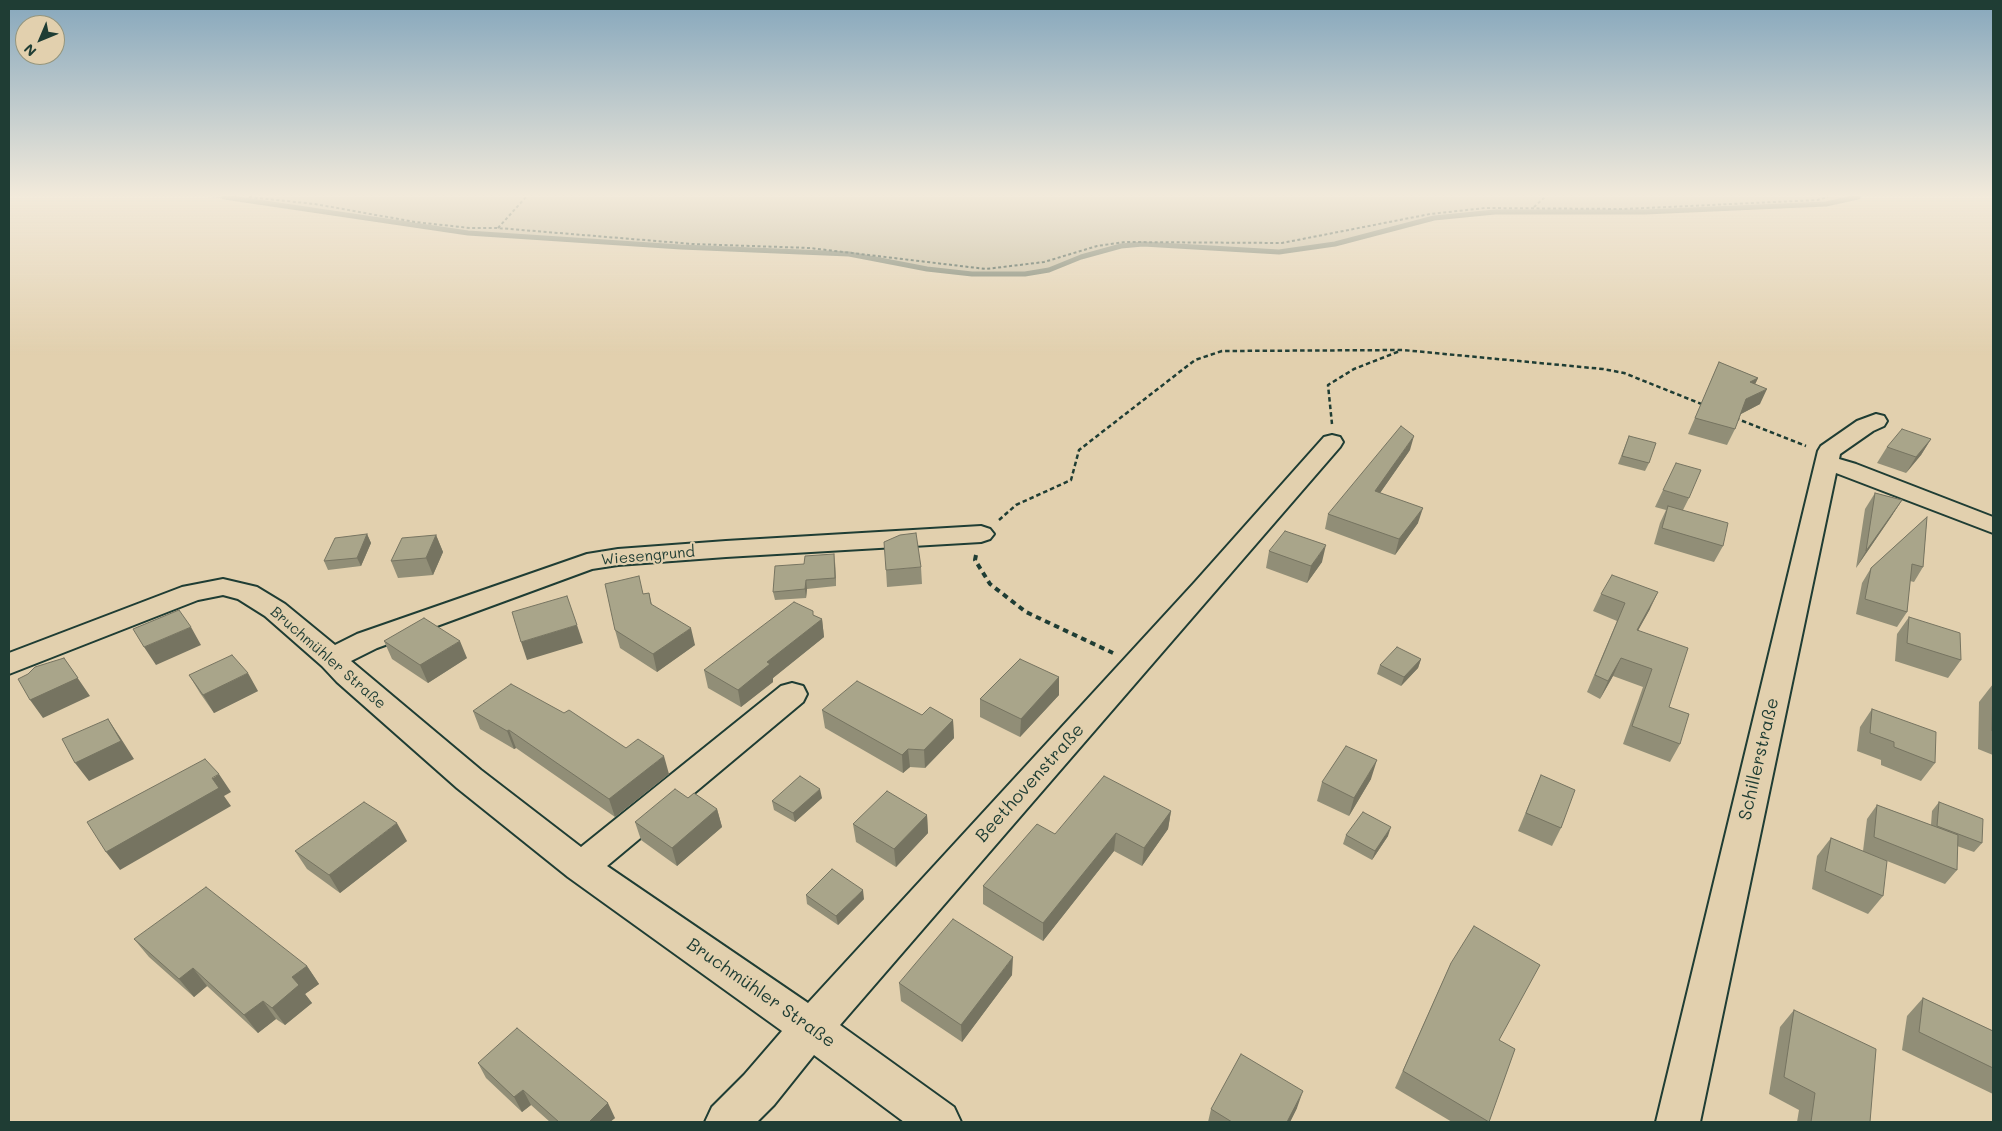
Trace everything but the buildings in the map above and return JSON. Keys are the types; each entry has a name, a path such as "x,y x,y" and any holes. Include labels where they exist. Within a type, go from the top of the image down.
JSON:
{"street":[{"path":"1876,421 1829,450 1827,458 1848,469 1993,526"},
{"name":"Beethovenstraße","path":"727,1122 758,1090 1332,442"},
{"name":"Schillerstraße","path":"1678,1122 1827,458"},
{"name":"Wiesengrund","path":"332,659 367,641 588,562 618,557 726,549 981,534"},
{"name":"Bruchmühler Straße","path":"9,664 192,593 223,586 247,593 275,610 332,659 347,675 469,779 581,867 811,1028 939,1122"},
{"path":"581,867 792,694"}],"path":[{"path":"828,250 986,269 1044,262 1084,250"},
{"path":"1137,664 1026,612 990,584 975,560 981,534 1016,505 1071,480 1079,450 1195,360 1222,351 1403,350 1603,369 1624,373 1707,406"},
{"path":"1332,442 1328,385 1354,369 1403,350"},
{"path":"1735,417 1827,458"}],"shaded area":[{"path":"748,250 1107,250 1081,257 1049,270 1025,274 972,274 927,269 849,254"},
{"path":"1241,250 1295,250 1279,252"}],"waterway":[{"path":"748,250 849,254 927,269 972,274 1025,274 1049,270 1081,257 1107,250"},
{"path":"1241,250 1279,252 1295,250"}]}
